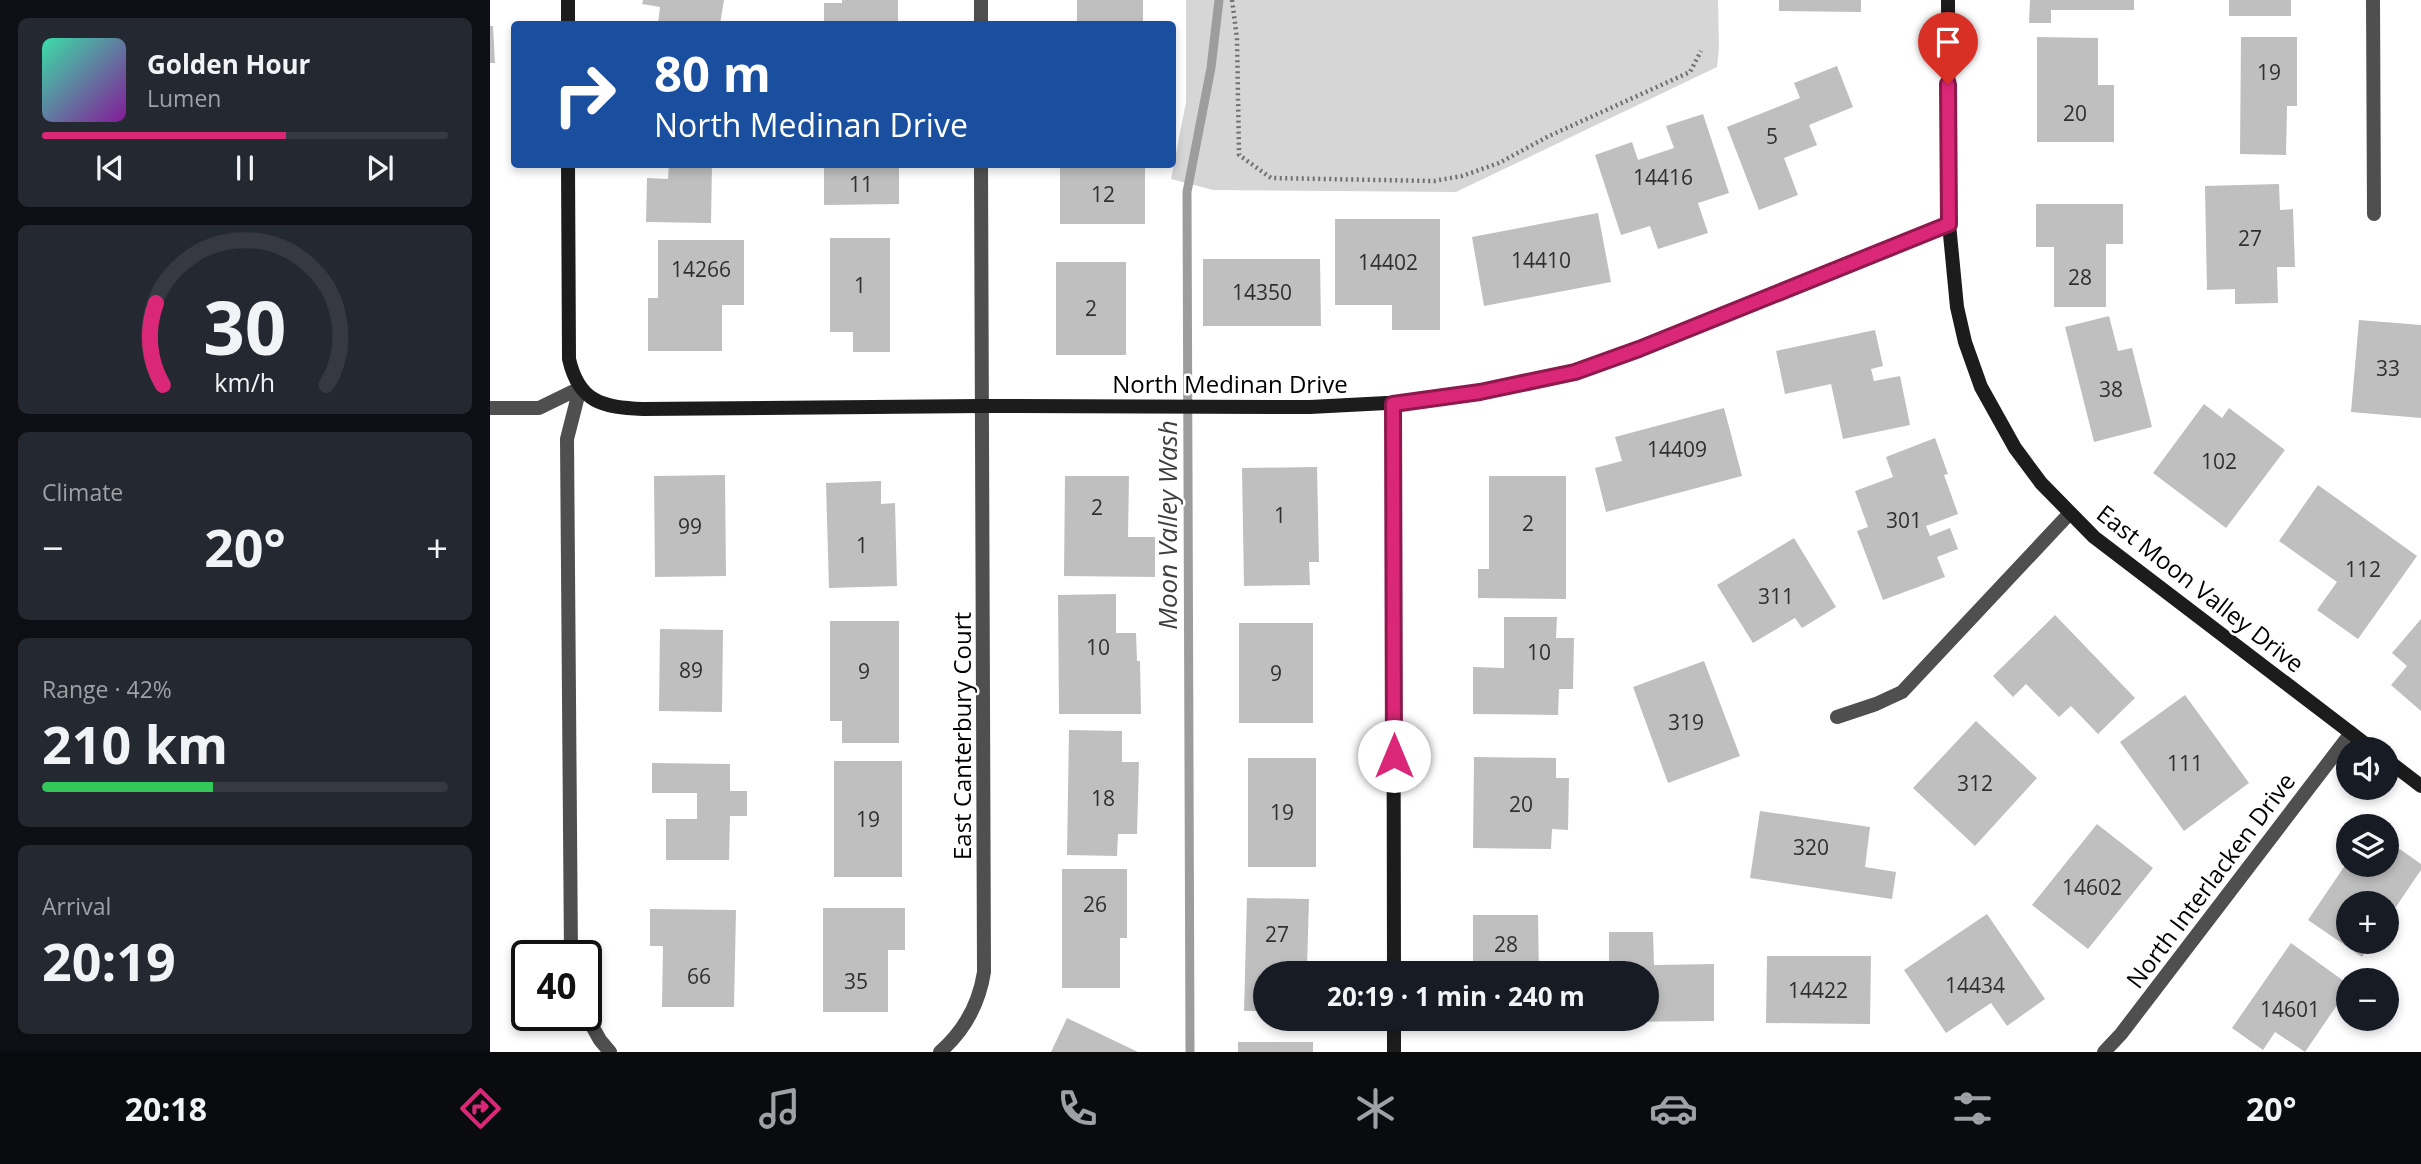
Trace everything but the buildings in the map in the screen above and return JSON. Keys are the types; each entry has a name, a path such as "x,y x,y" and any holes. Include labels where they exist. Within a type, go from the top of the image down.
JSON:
{"street":[{"path":"568,0 568,21"},
{"path":"981,0 981,21"},
{"name":"East Moon Valley Drive","path":"1948,0 1949,224 1957,307 1965,342 1981,387 2015,448 2041,483 2094,537 2356,737"},
{"path":"2373,0 2374,214"},
{"path":"568,168 569,359 573,376 580,388 567,439 570,940"},
{"name":"East Canterbury Court","path":"940,1052 968,1020 982,988 984,972 981,168"},
{"name":"North Medinan Drive","path":"580,388 596,402 615,408 643,410 982,406 1310,407 1393,404 1480,392 1575,372 1639,349 1949,224"},
{"path":"490,408 539,408 580,388"},
{"path":"1393,404 1394,961"},
{"path":"1837,717 1876,705 1902,692 2070,513"},
{"name":"North Interlacken Drive","path":"2104,1052 2121,1034 2351,733"},
{"path":"2399,769 2421,786"},
{"path":"596,1031 610,1052"},
{"path":"1394,1031 1394,1052"}],"path":[{"path":"1232,0 1237,38 1239,155 1271,178 1434,181 1462,176 1499,163 1583,120 1690,72 1701,51"}],"shaded area":[{"path":"1186,0 1718,0 1717,67 1456,192 1213,190 1171,179 1173,168 1176,168 1176,153 1186,102"}],"waterway":[{"name":"Moon Valley Wash","path":"1190,1052 1187,192 1211,68 1219,0"}],"route":[{"path":"1394,756 1393,404 1480,392 1575,372 1639,349 1949,224 1948,84"}]}
